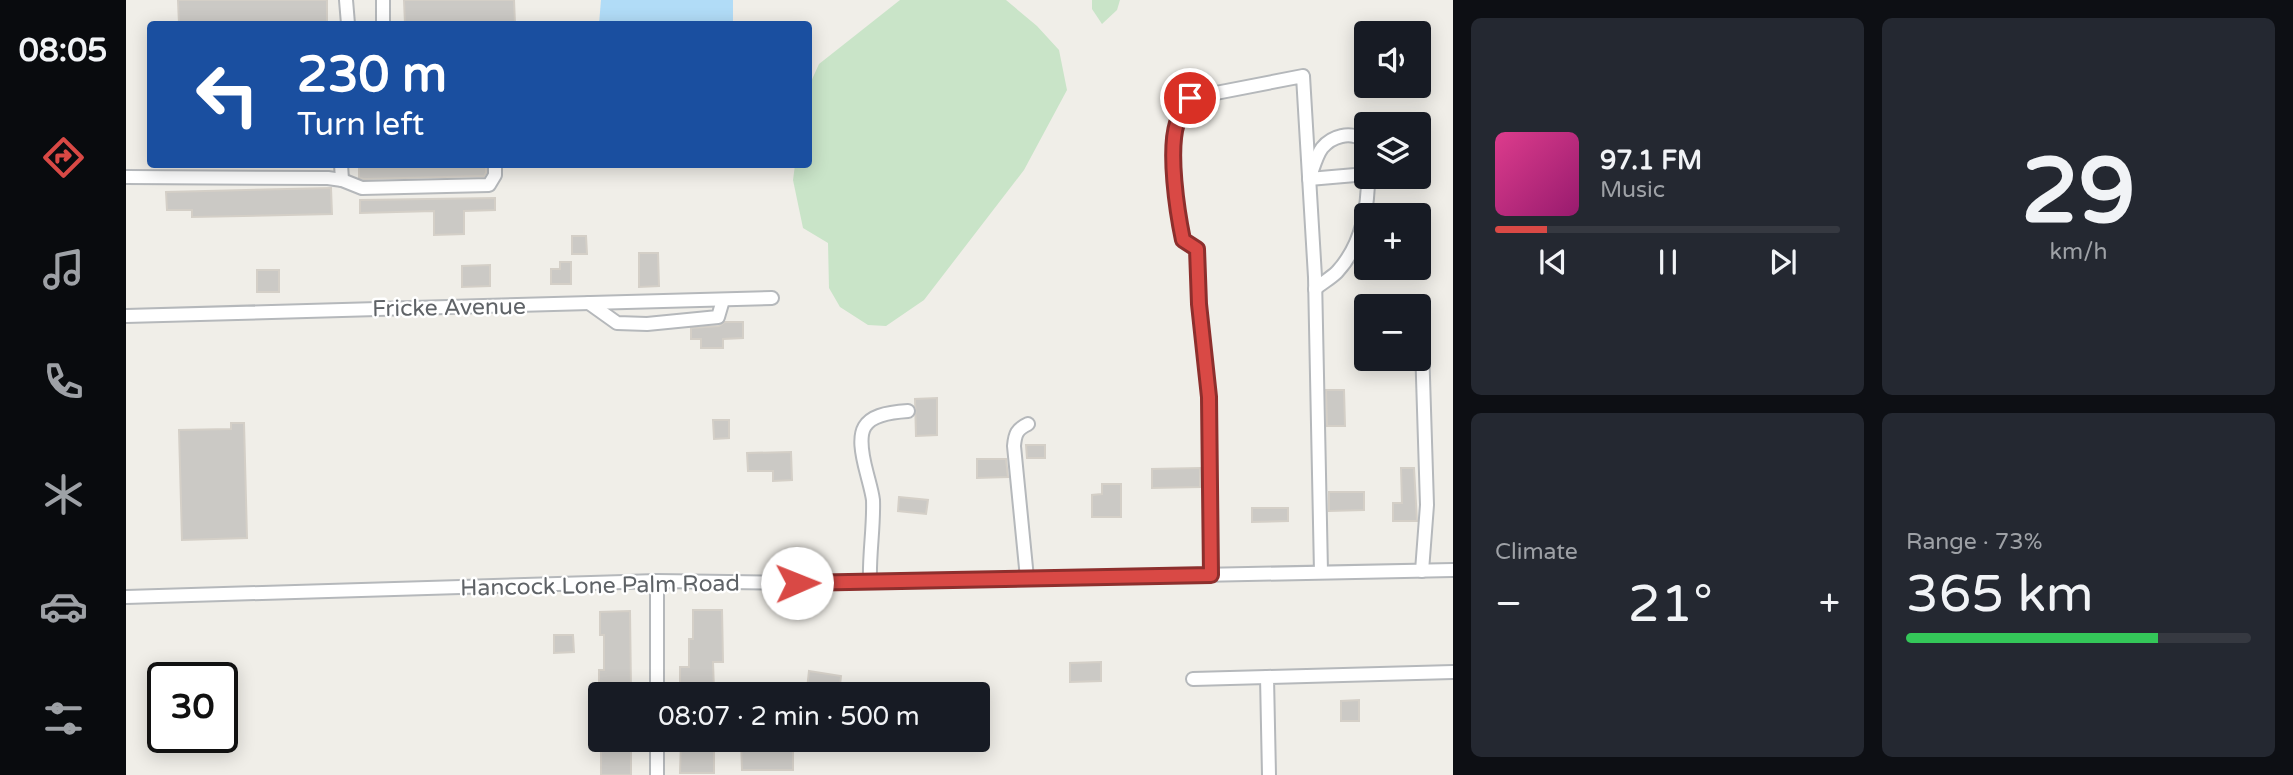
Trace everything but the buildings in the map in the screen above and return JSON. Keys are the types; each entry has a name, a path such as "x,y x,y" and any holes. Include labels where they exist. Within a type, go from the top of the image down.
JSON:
{"street":[{"path":"346,0 348,21"},
{"path":"383,0 383,21"},
{"path":"1211,575 1209,389 1199,304 1197,249 1183,240 1177,212 1174,164 1177,124 1190,98 1303,76 1315,289 1321,572"},
{"path":"1309,179 1322,148 1343,135 1354,135"},
{"path":"341,168 342,180"},
{"path":"126,177 328,178 362,188 489,186 495,175 495,168"},
{"path":"1309,179 1354,176"},
{"path":"1315,289 1336,274 1358,238 1368,200 1368,189"},
{"name":"Fricke Avenue","path":"126,316 772,298"},
{"path":"589,303 617,323 648,324 718,317 723,300"},
{"path":"1422,570 1427,505 1423,371"},
{"path":"870,581 873,499 860,438 865,424 875,416 908,411"},
{"path":"1027,578 1014,446 1018,428 1028,424"},
{"name":"Hancock Lone Palm Road","path":"126,597 657,581 870,581 1453,570"},
{"path":"657,581 657,682"},
{"path":"1193,679 1453,671"},
{"path":"1267,677 1269,775"},
{"path":"657,752 657,775"}],"green space":[{"path":"900,0 1006,0 1037,26 1059,50 1067,90 1024,170 924,300 886,326 868,325 840,307 829,288 828,243 803,228 793,180 795,168 812,168 812,79 819,64"},
{"path":"1092,0 1120,0 1117,10 1102,24 1092,9"}],"water":[{"path":"601,0 733,0 733,21 599,21"}],"route":[{"path":"797,583 1211,575 1209,397 1199,304 1197,249 1183,240 1177,212 1174,164 1177,124 1190,98"}]}
